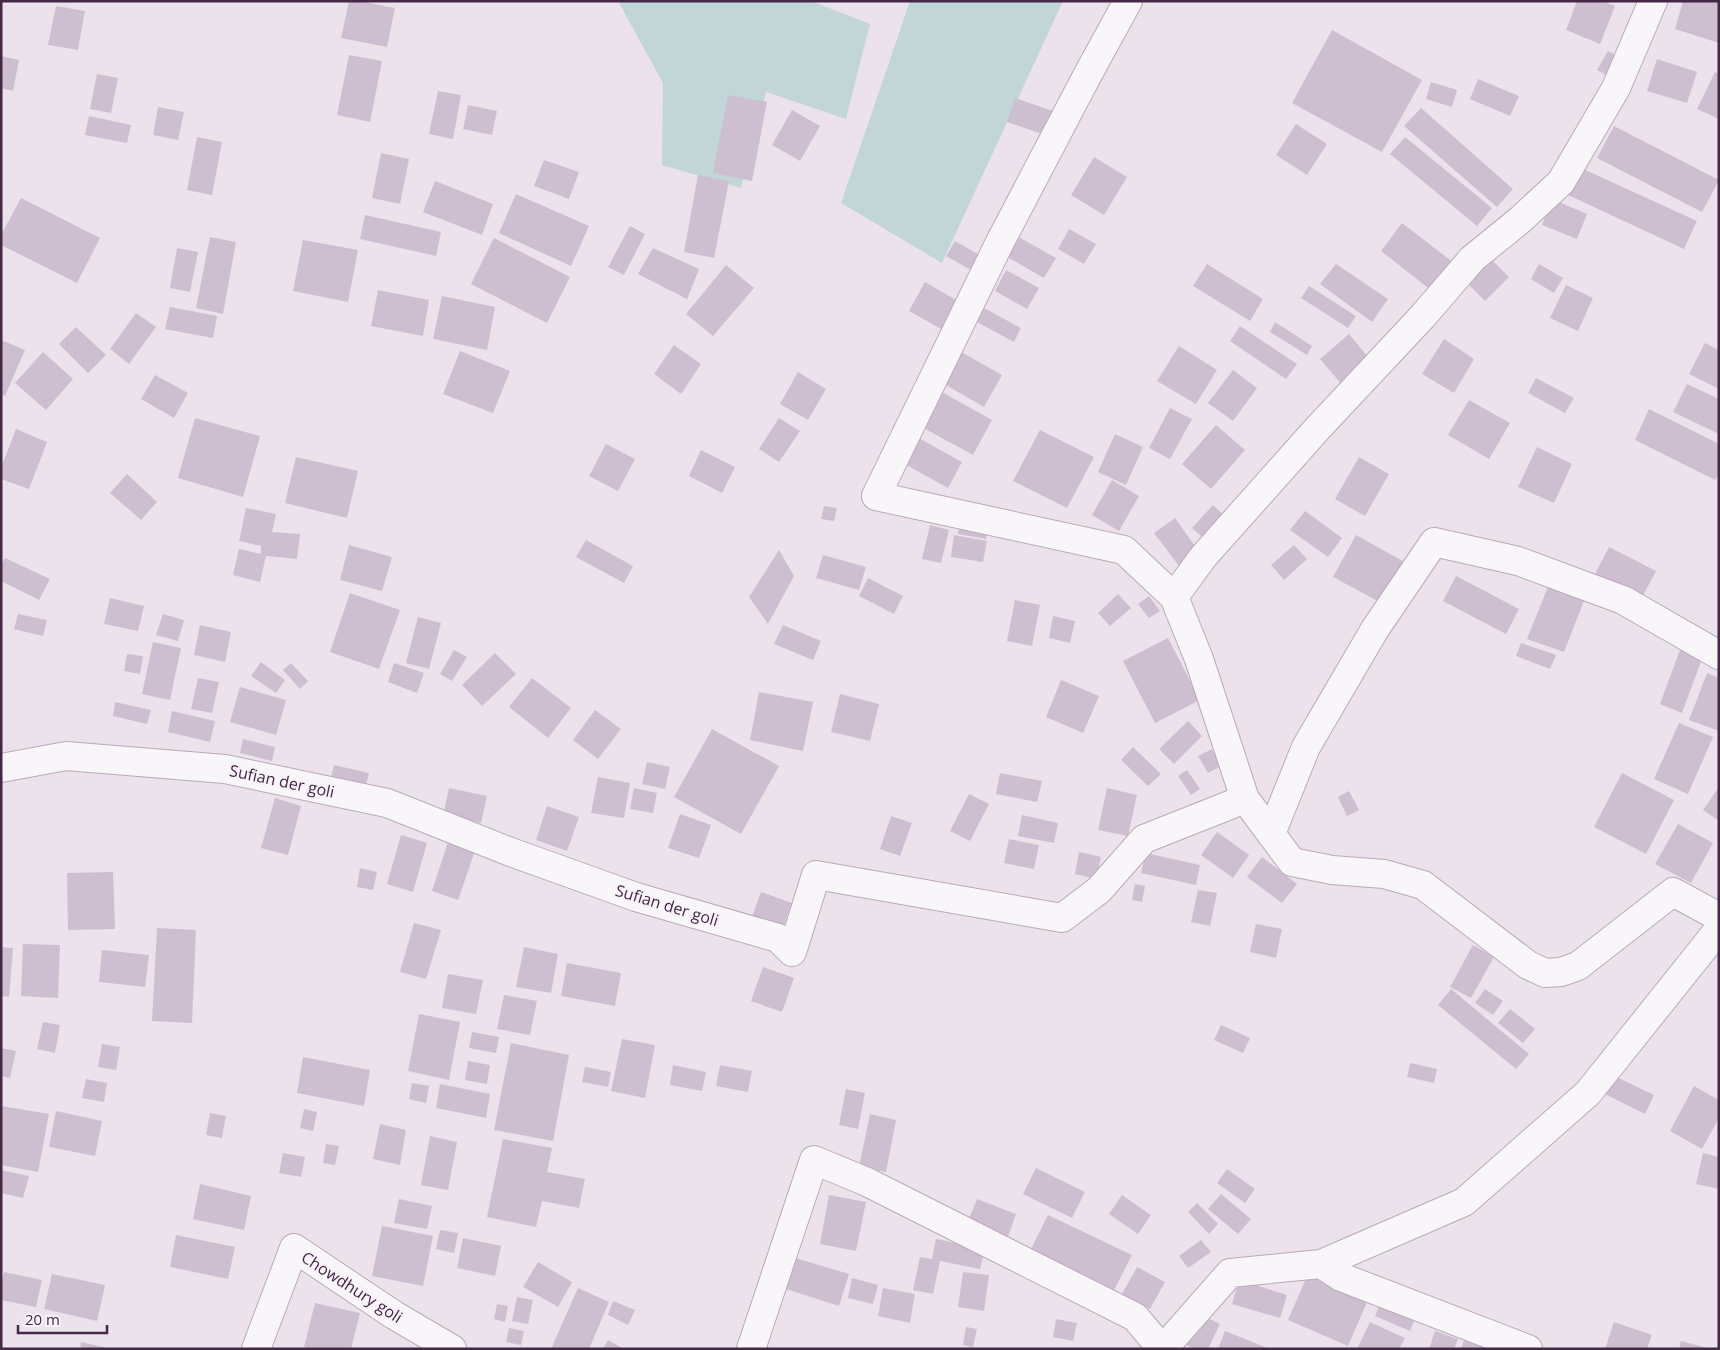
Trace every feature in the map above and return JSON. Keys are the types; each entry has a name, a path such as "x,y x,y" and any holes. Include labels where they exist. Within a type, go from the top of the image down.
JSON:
{"street":[{"path":"1128,1 999,244 876,496 1124,550 1174,597 1199,659 1245,799 1292,862 1332,870 1384,874 1423,885 1508,951 1528,965 1545,973 1561,972 1578,966 1673,892 1719,917"},
{"path":"1174,597 1209,550 1472,260 1520,220 1561,182 1616,88 1653,1"},
{"path":"1271,834 1306,747 1375,629 1434,542 1518,561 1623,600 1719,655"},
{"name":"Sufian der goli","path":"1,768 66,756 225,768 387,803 508,851 636,897 778,938 792,952 816,875 1062,918 1099,890 1144,839 1245,799"},
{"path":"751,1349 814,1160 876,1186 1135,1317 1162,1349 1230,1273 1321,1264 1464,1202 1588,1093 1719,929"},
{"name":"Chowdhury goli","path":"256,1349 294,1248 394,1315 452,1349"},
{"path":"1321,1264 1341,1277 1528,1349"}],"shaded area":[{"path":"618,1 811,1 870,24 846,119 766,92 741,188 662,165 663,83"},
{"path":"910,1 1063,1 942,263 841,203"}],"building":[{"path":"349,1 359,1 395,8 387,47 341,38"},
{"path":"1577,1 1603,1 1615,6 1600,44 1566,30"},
{"path":"1683,1 1719,1 1719,43 1675,29"},
{"path":"56,6 85,11 78,50 48,45"},
{"path":"1332,30 1422,80 1382,152 1292,103"},
{"path":"1608,51 1621,58 1610,77 1597,70"},
{"path":"349,55 382,61 370,122 337,115"},
{"path":"1,56 19,60 13,91 1,88"},
{"path":"1657,59 1697,72 1687,103 1647,91"},
{"path":"1715,72 1719,74 1719,119 1697,109"},
{"path":"97,74 118,78 111,113 90,109"},
{"path":"1478,79 1519,96 1510,116 1470,99"},
{"path":"1431,82 1457,90 1452,107 1426,99"},
{"path":"438,91 461,95 453,139 429,134"},
{"path":"728,95 767,102 752,181 713,173"},
{"path":"1015,98 1067,116 1059,140 1007,122"},
{"path":"468,105 497,111 492,135 463,129"},
{"path":"158,107 184,112 178,140 153,135"},
{"path":"1421,108 1513,189 1497,207 1404,126"},
{"path":"792,110 820,126 800,161 772,145"},
{"path":"89,116 131,125 127,143 85,135"},
{"path":"1296,124 1327,144 1307,175 1276,155"},
{"path":"1614,126 1719,180 1702,212 1597,158"},
{"path":"197,137 222,142 212,195 187,190"},
{"path":"1405,137 1492,208 1477,226 1390,154"},
{"path":"381,153 409,159 400,204 372,198"},
{"path":"1094,157 1127,177 1104,215 1071,195"},
{"path":"544,160 579,172 569,199 534,186"},
{"path":"1581,168 1697,221 1684,249 1568,195"},
{"path":"698,175 729,181 714,258 684,252"},
{"path":"435,181 493,204 482,235 423,212"},
{"path":"516,194 589,226 571,266 499,233"},
{"path":"21,198 100,238 77,283 1,245 1,235"},
{"path":"1552,199 1587,214 1577,239 1542,225"},
{"path":"365,215 441,232 436,256 360,239"},
{"path":"1402,223 1454,263 1432,291 1381,251"},
{"path":"630,226 645,234 624,275 608,267"},
{"path":"1069,229 1096,244 1084,264 1058,249"},
{"path":"1006,230 1056,258 1044,278 995,250"},
{"path":"210,237 236,242 223,314 196,308"},
{"path":"494,238 570,277 547,323 471,284"},
{"path":"303,240 358,250 348,302 293,291"},
{"path":"955,241 985,258 976,273 946,256"},
{"path":"177,248 198,252 190,292 170,288"},
{"path":"653,248 699,269 687,299 638,274"},
{"path":"1490,258 1509,277 1485,301 1466,282"},
{"path":"1207,264 1263,299 1250,321 1193,286"},
{"path":"1336,264 1388,299 1372,322 1320,284"},
{"path":"1539,264 1563,278 1554,293 1531,279"},
{"path":"726,265 754,288 713,336 686,314"},
{"path":"1006,270 1039,288 1027,309 995,291"},
{"path":"925,282 970,308 954,336 909,311"},
{"path":"1566,285 1593,298 1578,331 1550,318"},
{"path":"1309,286 1356,316 1348,328 1301,298"},
{"path":"378,290 429,300 423,336 371,326"},
{"path":"442,296 495,307 487,350 433,339"},
{"path":"170,307 217,316 213,338 165,329"},
{"path":"984,308 1021,328 1014,342 977,322"},
{"path":"136,313 156,327 129,364 110,349"},
{"path":"1275,322 1312,346 1307,355 1270,332"},
{"path":"1240,326 1297,364 1286,379 1230,341"},
{"path":"76,327 106,355 88,373 59,344"},
{"path":"1349,334 1373,363 1344,387 1320,359"},
{"path":"1444,339 1474,359 1454,393 1422,374"},
{"path":"1,340 25,350 5,396 1,394"},
{"path":"1705,343 1719,350 1719,389 1689,374"},
{"path":"674,345 701,364 681,394 654,374"},
{"path":"1179,346 1217,370 1196,404 1157,381"},
{"path":"956,349 1002,375 984,407 939,381"},
{"path":"460,351 510,371 493,413 443,394"},
{"path":"43,352 73,379 46,410 15,383"},
{"path":"1233,370 1257,388 1233,421 1208,403"},
{"path":"798,372 826,389 808,420 780,404"},
{"path":"155,375 188,393 174,418 141,399"},
{"path":"1536,378 1574,398 1565,413 1528,393"},
{"path":"1687,384 1719,399 1719,434 1673,412"},
{"path":"940,391 992,420 973,455 920,426"},
{"path":"1469,400 1510,423 1489,459 1448,435"},
{"path":"1170,408 1192,419 1170,459 1149,448"},
{"path":"1649,409 1719,444 1719,473 1715,480 1635,440"},
{"path":"195,418 260,436 243,497 178,478"},
{"path":"779,418 800,431 779,462 759,449"},
{"path":"1216,425 1245,450 1211,489 1182,464"},
{"path":"16,429 47,442 29,489 1,479 1,468"},
{"path":"1040,430 1094,457 1067,508 1013,481"},
{"path":"1115,434 1143,447 1126,485 1098,472"},
{"path":"915,436 962,462 948,488 901,462"},
{"path":"606,444 635,459 618,491 589,476"},
{"path":"1537,447 1572,464 1554,503 1518,487"},
{"path":"701,450 735,467 722,493 689,476"},
{"path":"296,457 358,471 347,518 285,503"},
{"path":"1359,457 1389,474 1365,516 1335,499"},
{"path":"127,474 157,502 141,520 110,493"},
{"path":"1112,480 1139,496 1119,531 1092,515"},
{"path":"1213,505 1228,519 1207,541 1192,528"},
{"path":"824,506 837,508 834,521 821,519"},
{"path":"246,508 276,514 272,532 300,534 297,559 266,556 260,582 233,575 239,549 261,554 261,546 239,541"},
{"path":"1305,511 1342,538 1328,557 1290,530"},
{"path":"961,517 989,522 986,539 958,534"},
{"path":"1175,518 1199,552 1179,566 1154,533"},
{"path":"930,525 949,530 941,563 922,559"},
{"path":"954,535 987,541 983,562 951,557"},
{"path":"1356,535 1408,564 1385,605 1333,577"},
{"path":"586,540 633,566 624,583 576,557"},
{"path":"349,545 392,557 382,591 340,580"},
{"path":"1294,545 1307,559 1284,580 1271,565"},
{"path":"1609,547 1656,571 1640,601 1593,578"},
{"path":"779,550 794,576 768,624 749,597"},
{"path":"823,555 866,567 859,590 816,578"},
{"path":"5,558 50,579 39,600 1,581 1,565"},
{"path":"1456,576 1519,609 1506,634 1443,601"},
{"path":"868,578 903,596 894,614 859,596"},
{"path":"1551,579 1587,593 1564,652 1527,639"},
{"path":"350,593 400,610 379,669 330,652"},
{"path":"1118,594 1131,608 1110,626 1098,613"},
{"path":"1149,596 1160,611 1149,618 1138,604"},
{"path":"110,598 144,606 138,631 104,624"},
{"path":"1015,600 1040,605 1032,646 1007,641"},
{"path":"18,614 47,620 43,636 14,629"},
{"path":"163,614 184,620 178,641 156,635"},
{"path":"1053,616 1075,621 1070,643 1049,638"},
{"path":"418,617 441,623 429,669 406,663"},
{"path":"200,625 231,632 225,662 194,655"},
{"path":"783,625 821,641 813,660 774,644"},
{"path":"1168,638 1200,700 1155,723 1123,661"},
{"path":"153,642 181,648 170,700 142,694"},
{"path":"1521,643 1556,655 1550,669 1516,656"},
{"path":"1681,647 1703,656 1682,713 1660,704"},
{"path":"454,650 467,657 452,681 440,674"},
{"path":"495,653 516,674 482,706 462,685"},
{"path":"127,654 143,656 140,674 124,671"},
{"path":"261,662 285,680 276,693 251,676"},
{"path":"291,663 308,681 300,689 283,670"},
{"path":"394,663 424,673 417,693 388,682"},
{"path":"1707,673 1719,678 1719,731 1689,720"},
{"path":"198,678 219,682 212,713 191,709"},
{"path":"532,678 571,708 548,738 509,707"},
{"path":"1061,680 1099,696 1083,733 1046,717"},
{"path":"240,687 286,700 276,735 230,722"},
{"path":"759,692 813,702 803,751 750,740"},
{"path":"840,694 879,704 870,741 831,732"},
{"path":"115,702 151,710 147,724 113,716"},
{"path":"595,710 621,729 598,759 573,740"},
{"path":"172,711 215,721 210,742 168,732"},
{"path":"1188,721 1202,736 1174,764 1159,749"},
{"path":"1679,723 1713,737 1688,794 1654,779"},
{"path":"712,729 779,766 741,834 674,797"},
{"path":"243,739 275,747 272,761 240,753"},
{"path":"1133,747 1161,774 1148,786 1121,760"},
{"path":"1212,749 1222,766 1208,773 1198,756"},
{"path":"647,762 670,767 665,789 642,784"},
{"path":"334,765 369,773 365,789 330,781"},
{"path":"1187,770 1200,789 1191,795 1178,776"},
{"path":"1000,773 1042,781 1037,802 996,794"},
{"path":"1622,773 1674,800 1646,854 1594,827"},
{"path":"598,777 630,783 624,818 591,813"},
{"path":"1719,787 1719,821 1703,810"},
{"path":"449,788 487,796 481,823 443,816"},
{"path":"634,788 657,793 653,813 630,809"},
{"path":"1107,788 1137,795 1128,836 1098,830"},
{"path":"1349,791 1359,810 1347,816 1338,797"},
{"path":"969,794 989,804 970,841 950,831"},
{"path":"275,798 301,806 288,855 261,848"},
{"path":"547,806 579,817 567,851 536,840"},
{"path":"680,814 711,825 699,858 668,848"},
{"path":"1022,815 1058,823 1054,843 1018,836"},
{"path":"891,816 912,823 900,856 880,849"},
{"path":"1678,824 1713,843 1691,883 1655,864"},
{"path":"1217,832 1249,855 1233,878 1201,855"},
{"path":"401,835 427,843 413,892 387,884"},
{"path":"1009,839 1039,845 1034,869 1004,863"},
{"path":"448,842 475,851 458,900 432,891"},
{"path":"1079,852 1101,857 1096,879 1075,874"},
{"path":"1146,853 1200,865 1196,885 1141,873"},
{"path":"1262,857 1297,884 1282,903 1247,877"},
{"path":"360,868 377,872 373,890 357,887"},
{"path":"113,872 115,929 68,930 67,873"},
{"path":"1135,884 1145,886 1142,902 1132,900"},
{"path":"1198,890 1217,893 1210,926 1191,922"},
{"path":"761,892 792,903 780,936 749,925"},
{"path":"414,923 441,930 426,979 400,972"},
{"path":"1256,924 1282,929 1276,958 1250,952"},
{"path":"157,928 196,930 192,1023 152,1021"},
{"path":"23,944 60,945 58,998 21,996"},
{"path":"1473,945 1494,957 1471,998 1450,987"},
{"path":"1,947 13,948 9,997 1,996"},
{"path":"524,947 558,954 551,993 516,987"},
{"path":"102,950 149,955 145,987 99,982"},
{"path":"567,963 621,973 615,1006 561,996"},
{"path":"763,967 794,978 782,1012 751,1001"},
{"path":"448,974 483,980 476,1014 442,1008"},
{"path":"1451,989 1529,1054 1516,1069 1438,1005"},
{"path":"1485,989 1503,1001 1493,1015 1475,1003"},
{"path":"504,995 537,1001 530,1035 497,1029"},
{"path":"1510,1009 1535,1029 1523,1043 1498,1023"},
{"path":"419,1014 460,1022 449,1080 408,1071"},
{"path":"43,1022 60,1025 55,1053 37,1049"},
{"path":"1221,1025 1250,1038 1243,1053 1214,1040"},
{"path":"472,1032 499,1037 496,1053 469,1048"},
{"path":"622,1039 655,1045 645,1098 611,1091"},
{"path":"511,1043 569,1055 553,1141 494,1130"},
{"path":"102,1044 120,1047 116,1070 98,1067"},
{"path":"1,1048 16,1051 10,1078 1,1076"},
{"path":"303,1057 370,1070 364,1106 297,1093"},
{"path":"468,1061 490,1065 487,1084 465,1080"},
{"path":"1410,1063 1437,1069 1434,1083 1407,1077"},
{"path":"673,1065 706,1072 702,1091 670,1085"},
{"path":"720,1065 752,1071 748,1092 716,1086"},
{"path":"585,1067 611,1072 608,1087 582,1082"},
{"path":"1608,1073 1654,1095 1645,1114 1599,1091"},
{"path":"86,1079 107,1083 104,1102 82,1098"},
{"path":"412,1083 429,1086 426,1103 409,1099"},
{"path":"440,1084 490,1094 486,1118 436,1108"},
{"path":"1694,1086 1719,1100 1719,1118 1702,1149 1670,1131"},
{"path":"846,1089 865,1093 858,1129 839,1125"},
{"path":"1,1106 49,1114 38,1172 1,1165"},
{"path":"304,1109 317,1112 313,1131 300,1128"},
{"path":"56,1111 102,1121 95,1156 49,1147"},
{"path":"210,1113 226,1116 222,1138 206,1135"},
{"path":"870,1114 896,1120 886,1172 859,1167"},
{"path":"380,1124 406,1130 400,1165 373,1159"},
{"path":"430,1136 457,1142 448,1190 421,1185"},
{"path":"503,1139 552,1148 547,1172 585,1179 579,1208 542,1201 536,1227 487,1217"},
{"path":"326,1144 339,1146 335,1165 323,1163"},
{"path":"283,1153 305,1157 301,1177 279,1173"},
{"path":"1703,1153 1719,1157 1719,1189 1696,1184"},
{"path":"1036,1168 1085,1192 1072,1218 1023,1194"},
{"path":"1227,1169 1255,1189 1245,1203 1217,1183"},
{"path":"1,1170 29,1176 23,1198 1,1193"},
{"path":"200,1184 251,1196 244,1230 193,1219"},
{"path":"1221,1194 1251,1219 1238,1234 1208,1209"},
{"path":"829,1195 866,1202 856,1251 820,1244"},
{"path":"1122,1195 1151,1215 1138,1234 1109,1214"},
{"path":"399,1199 432,1206 427,1229 394,1223"},
{"path":"977,1199 1016,1214 1007,1239 967,1224"},
{"path":"1197,1203 1218,1224 1209,1234 1188,1212"},
{"path":"1048,1215 1132,1255 1113,1292 1030,1251"},
{"path":"382,1226 433,1236 423,1286 372,1276"},
{"path":"440,1230 458,1233 454,1253 436,1249"},
{"path":"176,1235 235,1247 228,1279 170,1267"},
{"path":"463,1238 501,1246 495,1276 457,1268"},
{"path":"936,1239 985,1249 980,1269 940,1261 933,1294 913,1290 920,1257 932,1259"},
{"path":"1201,1240 1211,1252 1188,1268 1179,1256"},
{"path":"792,1257 849,1274 839,1306 783,1288"},
{"path":"538,1262 572,1282 558,1307 523,1287"},
{"path":"1137,1267 1165,1282 1150,1309 1122,1294"},
{"path":"4,1272 42,1280 36,1307 1,1300 1,1285"},
{"path":"963,1272 989,1275 984,1311 958,1307"},
{"path":"52,1274 105,1285 97,1321 44,1309"},
{"path":"1308,1274 1368,1300 1348,1346 1288,1320"},
{"path":"852,1278 878,1285 873,1304 848,1298"},
{"path":"1239,1280 1287,1295 1280,1318 1232,1304"},
{"path":"578,1288 609,1302 589,1349 551,1349"},
{"path":"883,1288 915,1294 910,1323 878,1316"},
{"path":"517,1297 533,1300 528,1324 512,1321"},
{"path":"613,1301 635,1310 628,1325 608,1315"},
{"path":"1381,1301 1416,1316 1410,1331 1375,1316"},
{"path":"315,1303 360,1313 351,1349 310,1349 304,1347"},
{"path":"497,1304 508,1306 505,1322 494,1319"},
{"path":"1202,1315 1220,1324 1208,1349 1194,1349 1187,1345"},
{"path":"1056,1319 1077,1323 1073,1341 1053,1337"},
{"path":"1370,1322 1405,1338 1399,1349 1357,1349"},
{"path":"1614,1322 1652,1335 1647,1349 1605,1349"},
{"path":"966,1327 977,1329 973,1347 963,1345"},
{"path":"509,1328 524,1331 521,1345 506,1342"},
{"path":"1225,1331 1270,1349 1218,1349"},
{"path":"1435,1331 1458,1339 1454,1349 1429,1349"},
{"path":"1465,1337 1494,1349 1461,1349"},
{"path":"608,1340 624,1349 603,1349"},
{"path":"1681,1341 1708,1348 1708,1349 1679,1349"},
{"path":"81,1342 108,1348 108,1349 80,1349"}]}
